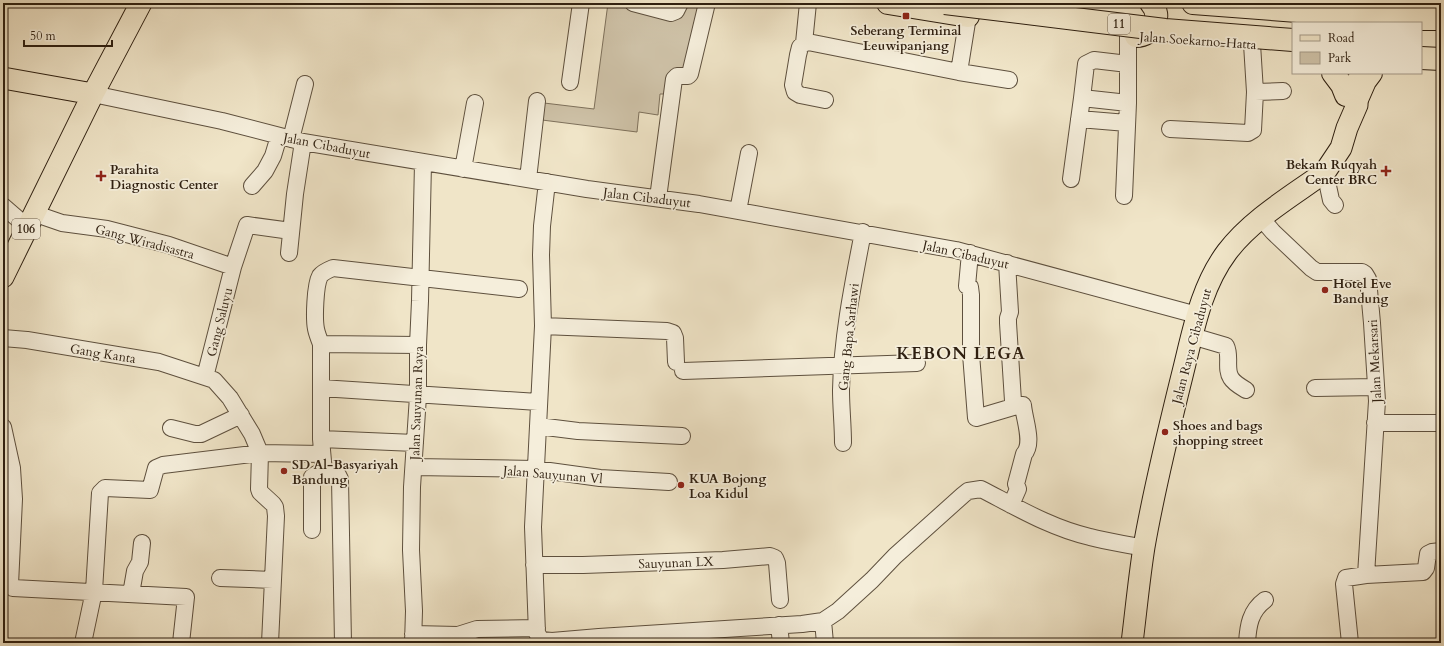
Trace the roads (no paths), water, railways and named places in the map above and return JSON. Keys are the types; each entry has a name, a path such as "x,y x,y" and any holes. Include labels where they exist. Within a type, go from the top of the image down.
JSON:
{"highway":[{"name":"Jalan Soekarno-Hatta","path":"888,3 968,16 1132,35 1292,47"},
{"name":"11","path":"945,3 1165,30 1292,40"},
{"name":"11","path":"1047,3 1164,17 1292,26"},
{"path":"1132,35 1145,34 1154,27 1157,16 1151,3"},
{"path":"1193,3 1403,19 1441,19"},
{"path":"1234,6 1268,3"},
{"path":"1380,3 1392,14 1403,19"},
{"path":"1422,32 1441,32"},
{"path":"1422,48 1441,48"},
{"path":"1422,58 1441,59"},
{"path":"1334,74 1352,96 1370,74"}],"main road":[{"name":"106","path":"5,268 141,3"},
{"name":"Jalan Raya Cibaduyut","path":"1132,643 1144,548 1157,478 1197,315 1207,285 1221,261 1234,244 1261,218 1325,172 1341,148 1347,128 1357,105 1352,96 1345,74"},
{"name":"Jalan Raya Cibaduyut","path":"1352,96 1358,74"},
{"path":"3,78 93,94"}],"street":[{"path":"570,82 581,3"},
{"path":"633,3 671,13 676,11 680,3"},
{"path":"658,198 674,79 677,76 688,76 690,74 707,3"},
{"path":"808,3 804,43 800,47 793,85 795,92 800,95 825,100"},
{"path":"959,72 968,16"},
{"path":"1124,196 1128,64 1132,35"},
{"path":"804,43 808,42 959,72 1009,80"},
{"path":"1170,129 1248,132 1253,130 1255,92 1252,44"},
{"path":"1071,179 1086,64 1094,60 1128,64"},
{"path":"289,253 295,194 291,139 305,84"},
{"path":"1255,92 1283,91"},
{"name":"Jalan Cibaduyut","path":"93,94 222,121 291,139 423,163 587,189 699,204 863,232 970,254 1197,315"},
{"path":"1082,98 1128,103"},
{"path":"528,179 537,101"},
{"path":"463,169 475,103"},
{"path":"1079,119 1127,123"},
{"path":"252,186 265,171 273,156 291,139"},
{"path":"738,211 749,153"},
{"name":"Jalan Sauyunan Raya","path":"413,639 414,611 411,524 418,396 423,163"},
{"path":"1325,172 1331,200 1335,205"},
{"path":"547,182 542,226 541,255 543,326 538,402 533,527 537,633 541,640 552,641 823,621 838,611 872,580 895,556 963,495 968,491 981,489 1054,525 1089,537 1144,548"},
{"name":"Gang Wiradisastra","path":"3,206 18,219 31,219 107,229 169,245 234,267"},
{"name":"Jalan Mekarsari","path":"1261,218 1273,232 1310,268 1317,272 1362,272 1367,276 1376,387 1366,575"},
{"name":"Gang Saluyu","path":"204,376 247,225 291,231"},
{"name":"Gang Bapa Sarhawi","path":"843,443 841,391 843,366 849,311 863,232"},
{"path":"970,254 967,286 970,287 971,294 971,354 976,418 1005,410 1013,407 1013,405 1023,405 1029,440 1016,484 1018,489 1011,505"},
{"path":"1006,263 1010,312 1008,318 1008,341 1013,405"},
{"path":"312,530 311,481 322,456 322,388 320,344 315,319 317,287 320,276 324,272 333,268 518,289"},
{"path":"543,326 673,332 679,366 843,366 917,363"},
{"path":"1192,336 1226,346 1228,351 1229,374 1231,380 1246,390"},
{"name":"Gang Kanta","path":"3,338 27,340 158,362 204,376 216,382 230,398 252,434 260,453"},
{"path":"320,344 418,345"},
{"path":"1315,388 1376,387"},
{"path":"322,388 418,396 538,402"},
{"path":"171,428 201,434 241,415"},
{"path":"1375,423 1441,423"},
{"path":"538,426 578,431 682,436"},
{"path":"3,427 12,468 14,499 10,585 13,588 186,596 181,643"},
{"path":"83,643 94,591 100,493 105,488 150,490 156,468 160,466 260,453 322,456 415,442"},
{"path":"260,453 259,489 273,504 276,511 270,643"},
{"path":"322,456 340,479 343,643"},
{"name":"Jalan Sauyunan Vl","path":"414,467 535,469 600,478 669,482"},
{"path":"131,594 136,571 140,562 142,543"},
{"path":"1350,643 1345,604 1345,580 1350,577 1366,575 1423,572 1426,568 1428,554 1441,551"},
{"name":"Sauyunan LX","path":"534,565 591,565 715,561 770,556 775,558 777,563 780,600"},
{"path":"220,578 273,580"},
{"path":"1247,643 1248,627 1251,616 1259,604 1265,600"},
{"path":"823,621 824,643"},
{"path":"779,625 781,643"},
{"path":"413,639 458,635 477,629 537,628"}],"place":[{"name":"Seberang Terminal Leuwipanjang","path":"906,16"},
{"name":"Bekam Ruqyah Center BRC","path":"1386,171"},
{"name":"Parahita Diagnostic Center","path":"101,176"},
{"name":"Hotel Eve Bandung","path":"1325,290"},
{"name":"Shoes and bags shopping street","path":"1165,432"},
{"name":"SD Al-Basyariyah Bandung","path":"284,471"},
{"name":"KUA Bojong Loa Kidul","path":"681,485"}],"district":[{"name":"KEBON LEGA","path":"961,353"}]}
